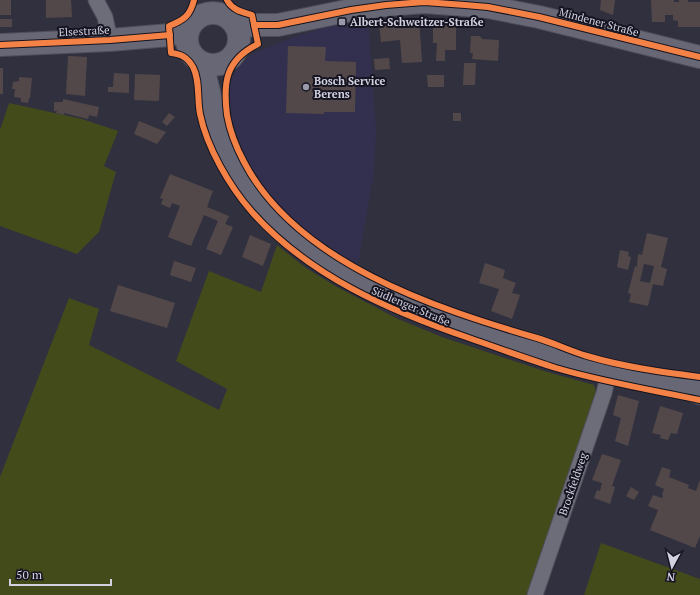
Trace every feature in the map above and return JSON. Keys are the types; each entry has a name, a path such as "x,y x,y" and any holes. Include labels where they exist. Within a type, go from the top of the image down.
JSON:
{"main road":[{"name":"Mindener Straße","path":"201,37 229,60 235,54 238,37 256,36 278,25 351,10 425,1 488,7 539,16 700,57"},
{"name":"Elsestraße","path":"0,45 110,40 170,35 201,37 210,13 219,7"},
{"path":"219,7 230,19 238,37"},
{"name":"Südlenger Straße","path":"201,37 214,112 228,158 256,202 296,241 334,268 392,300 426,314 520,347 609,372 696,389"}],"street":[{"path":"96,0 105,17 110,40"},
{"name":"Brockfeldweg","path":"534,595 604,393 609,372"}],"shaded area":[{"path":"368,17 376,130 374,172 358,264 335,252 312,236 292,219 263,188 251,168 234,128 229,97 231,79 238,67 251,55 272,45 315,30"}],"green space":[{"path":"9,103 82,119 118,131 104,166 116,172 99,232 77,254 0,226 0,130"},
{"path":"277,245 306,268 337,287 398,319 442,337 544,371 594,385 597,397 528,595 0,595 0,477 69,298 99,309 89,345 219,410 227,389 176,361 209,271 261,292"},
{"path":"601,543 700,579 700,595 584,595"}],"building":[{"path":"0,0 11,0 11,15 0,15"},
{"path":"46,0 71,0 72,17 46,18"},
{"path":"601,0 615,0 613,15 600,10"},
{"path":"651,0 674,0 674,2 679,2 679,0 688,0 688,2 700,2 700,27 678,27 678,21 673,20 673,15 665,15 665,22 652,22"},
{"path":"0,19 12,19 12,27 0,27"},
{"path":"419,19 422,62 402,63 400,40 381,42 379,23"},
{"path":"433,25 456,25 456,50 445,50 445,61 436,61 437,43 433,43"},
{"path":"471,36 480,36 482,39 499,40 498,61 472,59 473,53 470,53"},
{"name":"Bosch Service Berens","path":"288,46 326,47 325,61 356,62 355,112 324,112 324,114 286,113"},
{"path":"68,56 87,57 85,96 66,94"},
{"path":"389,58 390,69 375,70 374,59"},
{"path":"464,63 476,63 475,85 463,85"},
{"path":"0,68 3,68 3,94 0,94"},
{"path":"114,73 129,74 129,93 108,92 108,87 113,87"},
{"path":"135,74 160,75 159,101 134,100"},
{"path":"427,75 444,75 444,87 428,87"},
{"path":"19,77 32,78 28,103 21,102 21,98 14,97 15,89 12,89 13,82 19,81"},
{"path":"63,99 99,107 97,117 89,115 88,119 64,113 64,115 56,113 57,111 54,111 54,102 63,102"},
{"path":"169,113 175,117 167,126 162,122"},
{"path":"453,113 461,113 461,121 453,121"},
{"path":"139,121 166,132 157,144 134,134"},
{"path":"170,174 213,191 207,207 229,216 225,224 233,227 221,255 206,249 218,221 204,215 191,246 168,237 180,206 172,203 170,208 161,204 163,199 160,198"},
{"path":"647,233 668,238 661,267 667,269 663,286 653,284 648,306 629,302 631,294 628,293 635,266 637,267 638,254 642,255","holes":["644,264 654,266 650,283 640,281"]},
{"path":"250,235 271,244 263,266 242,257"},
{"path":"620,250 629,252 628,256 631,257 628,270 617,267"},
{"path":"174,261 196,268 191,282 170,275"},
{"path":"485,263 505,270 503,278 516,283 512,293 520,295 512,319 491,311 499,289 479,283"},
{"path":"118,285 175,303 167,328 110,311"},
{"path":"618,395 639,401 628,446 615,441 621,418 613,415"},
{"path":"660,406 683,413 677,434 671,433 668,440 660,438 661,435 652,433"},
{"path":"602,454 621,460 612,486 615,487 610,504 594,498 597,490 600,491 602,483 592,480"},
{"path":"662,467 671,470 669,477 689,485 688,488 696,491 700,480 700,536 695,548 650,530 658,510 648,506 653,495 662,498 663,496 664,489 655,485"},
{"path":"631,487 639,492 634,500 626,496"}],"cycle path":[{"path":"194,0 191,10 186,17 169,26 171,53 184,57 193,67 197,78 199,108 203,127 220,166 228,179 252,212 274,235 299,255 352,289 410,316 439,327 556,368 610,382 700,400"},
{"path":"227,0 234,8 252,15 258,44 247,50 239,57 233,65 226,83 227,115 232,133 244,162 268,197 298,228 333,254 372,277 413,296 455,312 601,360 643,369 700,377"},
{"path":"254,25 278,25 351,10 424,2 488,7 539,17 700,57"},
{"path":"0,45 110,40 170,35"}],"place":[{"name":"Albert-Schweitzer-Straße","path":"342,22"},
{"name":"Bosch Service Berens","path":"306,87"}]}
